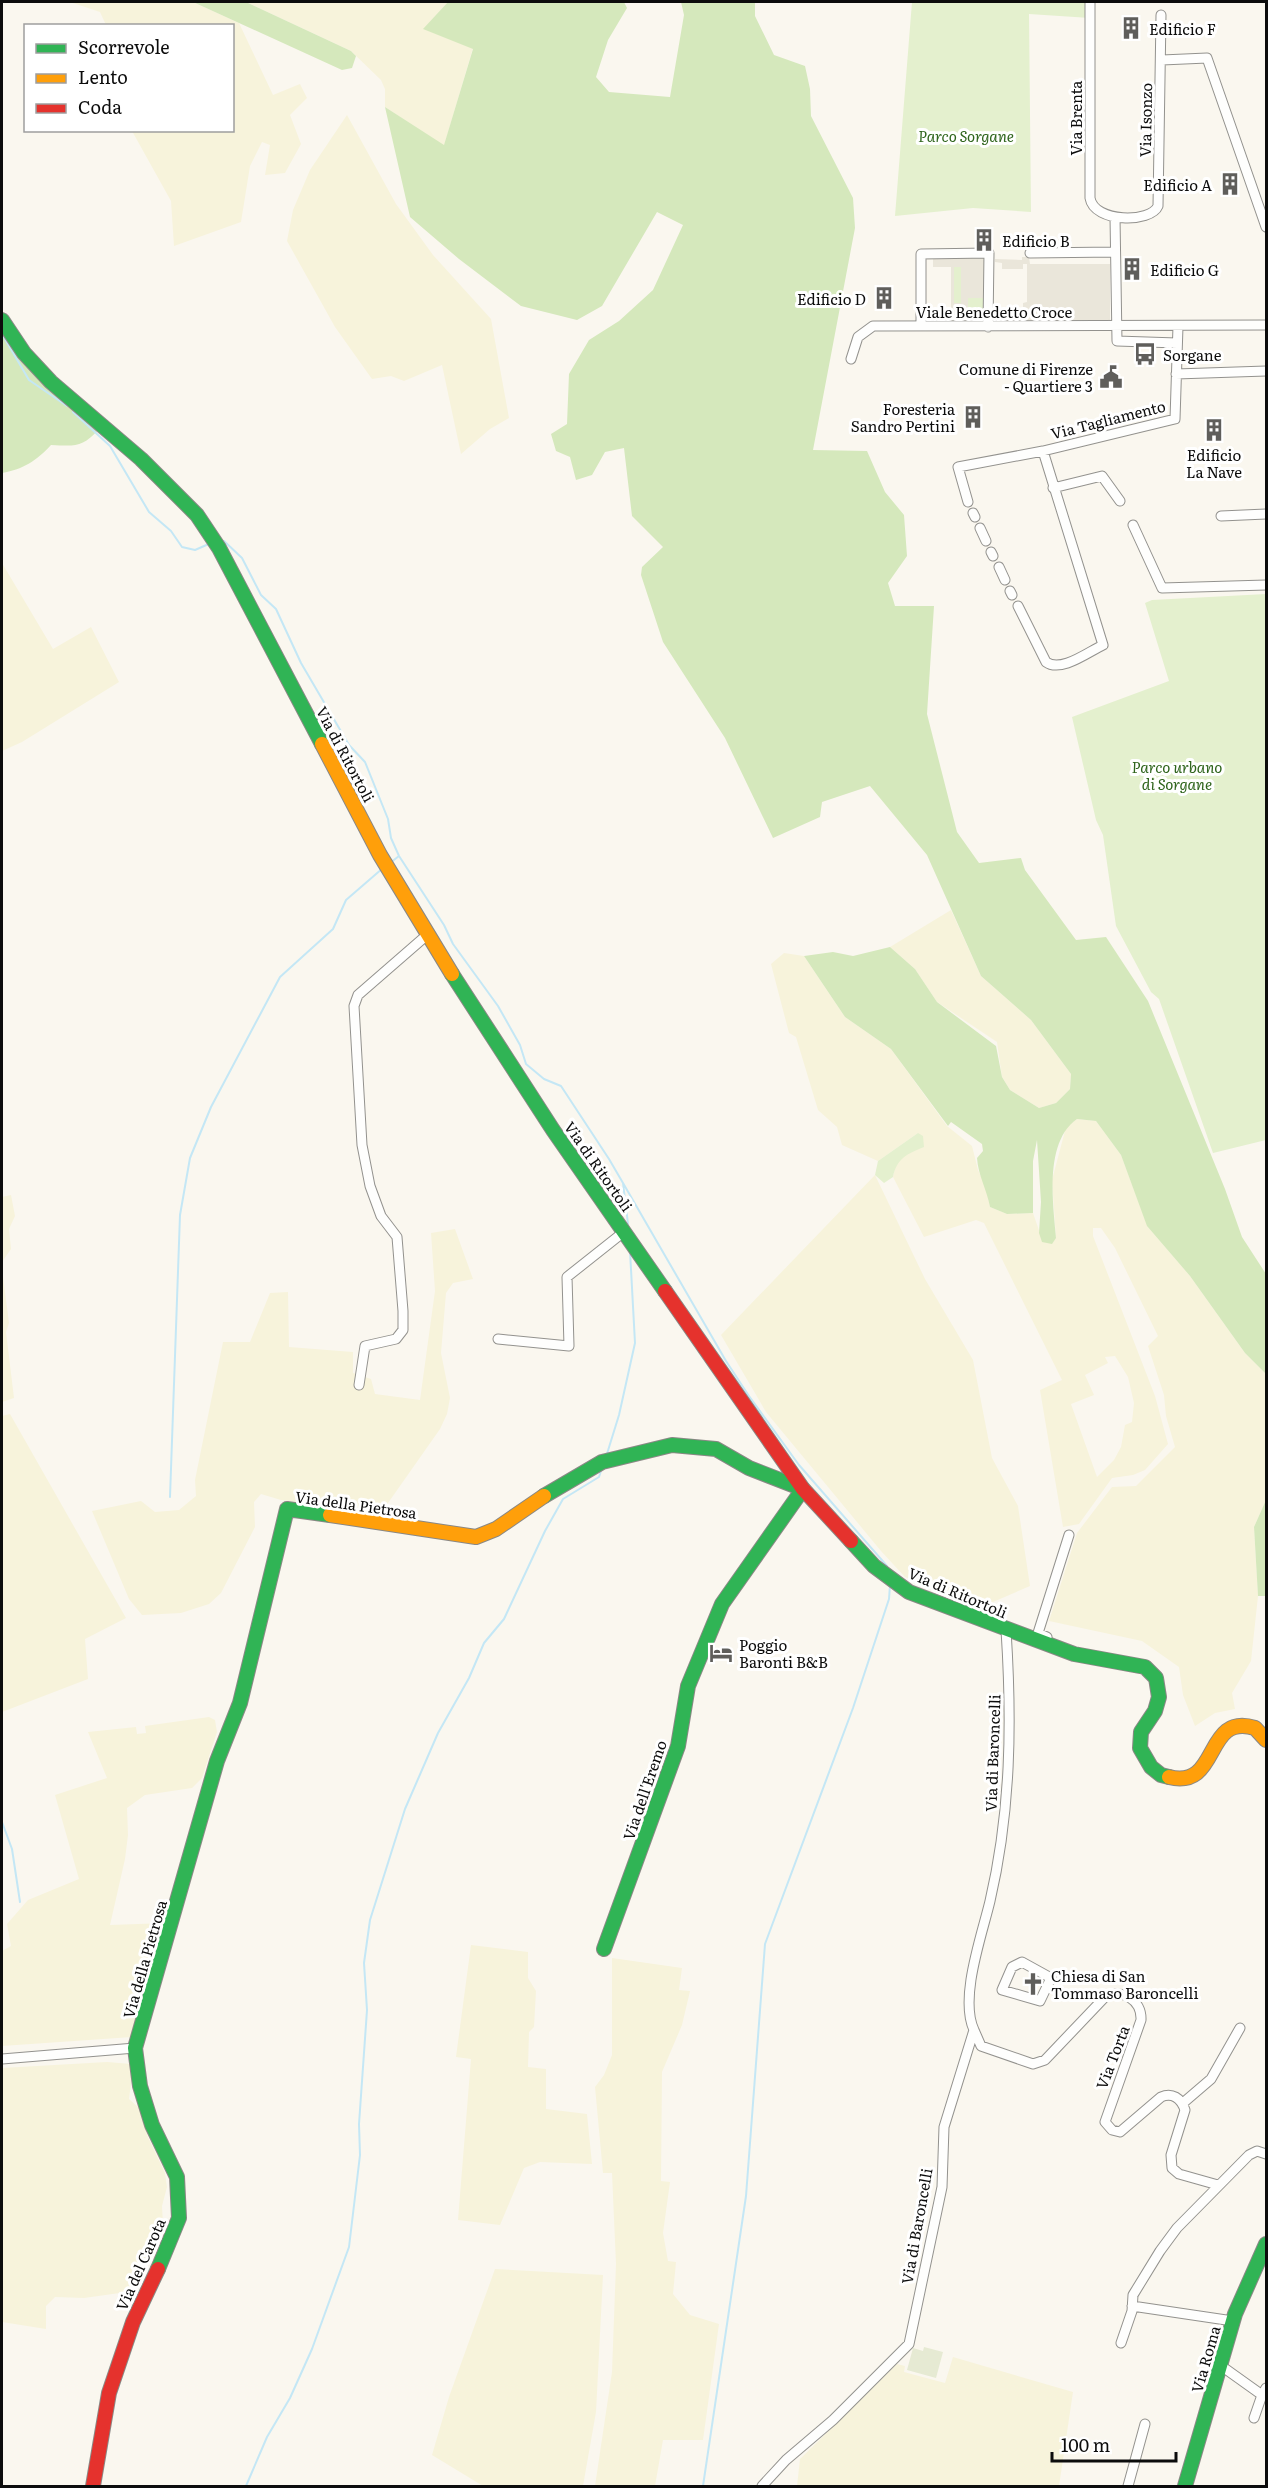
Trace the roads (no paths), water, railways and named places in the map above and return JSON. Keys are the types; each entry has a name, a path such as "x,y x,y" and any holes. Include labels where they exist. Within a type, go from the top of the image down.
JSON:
{"street":[{"name":"Via Brenta","path":"1090,3 1090,198 1091,203 1101,214 1115,217"},
{"name":"Via Isonzo","path":"1115,217 1148,215 1158,209 1161,15"},
{"path":"1162,60 1207,58 1266,227"},
{"path":"1115,217 1116,338 1119,342 1177,343"},
{"path":"1030,253 1115,252"},
{"path":"921,326 921,254 989,253 988,327"},
{"name":"Via di Ritortoli","path":"2,320 18,345 47,377 189,503 217,543 380,855 427,935 553,1130 803,1489 874,1566 909,1592 1074,1654 1100,1660 1134,1662 1152,1672 1158,1686 1159,1696 1155,1711 1141,1732 1140,1748 1151,1767 1166,1777 1182,1779 1197,1774 1205,1766 1221,1734 1233,1726 1245,1725 1255,1728 1266,1740"},
{"name":"Viale Benedetto Croce","path":"851,359 858,337 873,326 1266,325"},
{"name":"Via Tagliamento","path":"969,502 958,467 1043,451 1175,418 1178,326"},
{"path":"1176,374 1266,370"},
{"path":"1017,606 1046,662 1051,665 1060,666 1103,645 1043,451"},
{"path":"1053,488 1102,476 1120,501"},
{"path":"1221,516 1266,514"},
{"path":"1133,525 1162,588 1266,585"},
{"path":"980,528 986,541"},
{"path":"999,567 1005,580"},
{"path":"359,1385 365,1346 396,1339 403,1330 403,1311 397,1237 381,1216 370,1186 362,1145 354,1006 358,995 427,935"},
{"path":"498,1339 569,1346 567,1277 625,1231"},
{"name":"Via della Pietrosa","path":"135,2048 218,1761 240,1703 287,1509 476,1537 496,1529 565,1482 602,1462 672,1445 716,1449 749,1468 803,1489"},
{"name":"Via dell'Eremo","path":"604,1949 678,1746 688,1686 722,1604 803,1489"},
{"path":"1069,1535 1038,1634 1067,1645 1074,1654"},
{"name":"Via di Baroncelli","path":"762,2487 786,2460 833,2420 909,2344 942,2187 944,2127 974,2030 970,2021 969,1993 996,1876 1007,1806 1010,1698 1001,1628"},
{"path":"1022,1962 1051,1978 1040,2001 1002,1990 1012,1967 1022,1962"},
{"name":"Via Torta","path":"974,2030 981,2046 1033,2064 1045,2060 1105,1997 1123,1994 1136,2003 1141,2012 1141,2020 1106,2116 1107,2126 1114,2131 1125,2130 1163,2096 1172,2095 1183,2103"},
{"path":"1218,2185 1179,2174 1171,2164 1184,2112 1183,2103 1211,2079 1240,2028"},
{"path":"2,2059 135,2048"},
{"name":"Via del Carota","path":"93,2487 109,2393 133,2322 157,2273 178,2218 177,2177 152,2125 140,2086 135,2048"},
{"path":"1121,2343 1133,2295 1164,2244 1249,2155 1257,2151 1266,2154"},
{"name":"Via Roma","path":"1185,2487 1233,2321 1266,2244"},
{"path":"1132,2306 1233,2321"},
{"path":"1220,2365 1264,2392 1254,2418"},
{"path":"1128,2487 1145,2424"}],"waterway":[{"path":"2,334 29,380 67,406"},
{"path":"73,412 110,446 149,512 171,531 182,547 195,550 211,543"},
{"path":"220,541 224,541 242,558 261,595 276,609 301,663 349,745 365,762 388,819 391,838 399,856 444,925 453,944 498,1006 520,1045 526,1064 544,1079 561,1086 609,1159 623,1183 628,1224"},
{"path":"390,863 399,856"},
{"path":"170,1497 180,1215 190,1158 211,1107 280,977 333,929 346,900 383,868"},
{"path":"623,1183 726,1361 749,1396 799,1465 887,1566 888,1571"},
{"path":"606,1457 619,1415 635,1343 630,1251"},
{"path":"246,2486 267,2437 290,2398 312,2349 349,2247 360,2155 359,2124 367,2010 364,1963 370,1920 405,1809 438,1733 469,1678 484,1643 504,1619 545,1531 563,1499 599,1477 602,1468"},
{"path":"703,2486 746,2196 765,1944 853,1708 889,1599 890,1585"},
{"path":"2,1822 12,1849 20,1902"}],"place":[{"name":"Edificio F","path":"1131,28"},
{"name":"Edificio A","path":"1230,184"},
{"name":"Edificio B","path":"984,240"},
{"name":"Edificio G","path":"1132,269"},
{"name":"Edificio D","path":"884,298"},
{"name":"Sorgane","path":"1145,354"},
{"name":"Comune di Firenze - Quartiere 3","path":"1111,377"},
{"name":"Foresteria Sandro Pertini","path":"973,417"},
{"name":"Edificio La Nave","path":"1214,430"},
{"name":"Poggio Baronti B&B","path":"721,1653"},
{"name":"Chiesa di San Tommaso Baroncelli","path":"1033,1984"}],"park label":[{"name":"Parco Sorgane","path":"966,135"},
{"name":"Parco urbano di Sorgane","path":"1177,774"}]}
